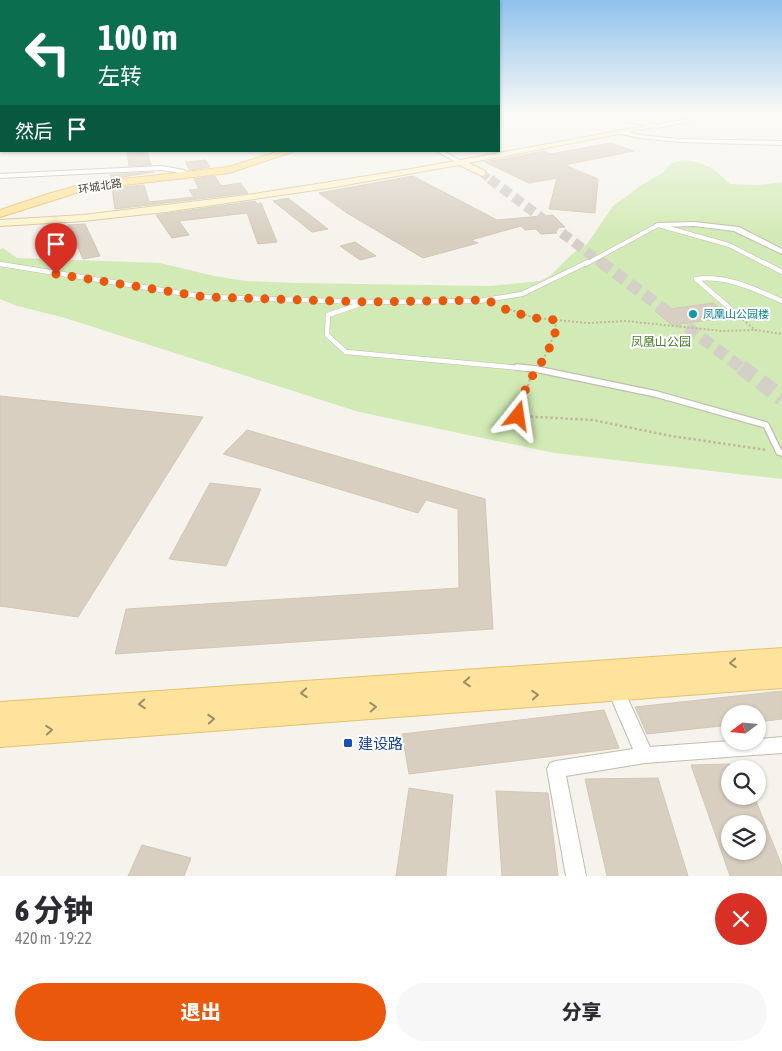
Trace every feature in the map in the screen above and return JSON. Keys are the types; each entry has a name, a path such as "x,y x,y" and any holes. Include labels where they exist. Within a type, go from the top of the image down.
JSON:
{"main road":[{"name":"环城北路","path":"0,214 88,186 228,170 277,155"},
{"path":"0,714 782,659"},
{"path":"0,734 782,677"}],"street":[{"path":"447,155 482,174"},
{"path":"0,223 224,202 492,155"},
{"path":"0,176 162,168 182,171 187,175"},
{"path":"658,225 694,224 736,229 782,252"},
{"path":"615,689 645,755"},
{"path":"576,876 556,769 645,755 782,745"}],"lane":[{"path":"0,264 205,297 366,302 487,300 522,294 585,264 658,225 729,245 782,272"},
{"path":"730,309 696,280 706,277 746,286 782,301"},
{"path":"366,302 328,315 327,335 346,352 536,369 656,394 766,425 780,453"}],"path":[{"path":"487,300 509,311 535,318 588,323 626,321 722,331 755,330 782,334"},
{"path":"730,309 755,330"},
{"path":"556,320 555,333 547,354 527,384 518,416 593,420 671,436 780,453"}],"green space":[{"name":"凤凰山公园","path":"684,160 698,162 709,167 730,184 757,185 782,182 782,479 554,453 359,412 65,318 17,306 0,299 0,249 3,248 17,258 160,263 214,276 246,281 490,286 540,281 550,276 572,254 587,244 613,206 643,184 664,172 670,164"}],"building":[{"path":"128,155 148,155 151,165 129,166"},
{"path":"523,155 615,155 565,165 598,179 595,213 549,209 557,178 529,183 485,162"},
{"path":"206,160 210,167 189,170 186,162"},
{"path":"154,172 111,179 110,175 121,174"},
{"path":"215,176 221,186 240,183 248,193 115,209 112,188 144,185 149,202 194,197 189,190 199,189 194,179"},
{"path":"413,176 497,220 553,215 565,227 552,228 557,233 541,234 536,229 525,230 521,226 471,240 478,243 423,258 347,213 319,193"},
{"path":"288,198 328,229 312,232 273,201"},
{"path":"255,201 257,204 261,203 277,242 258,244 247,213 179,221 189,235 172,238 156,215"},
{"path":"85,224 100,256 83,259 68,225"},
{"path":"355,242 376,256 360,260 340,246"},
{"name":"凤凰山公园楼","path":"713,303 732,317 672,325 655,311"},
{"path":"0,396 203,417 78,617 0,606"},
{"path":"247,430 485,499 493,629 115,654 126,609 459,588 458,509 426,500 418,513 223,454"},
{"path":"210,483 261,489 226,566 169,559"},
{"path":"782,691 782,719 766,721 766,705 721,705 721,726 647,734 635,707"},
{"path":"604,710 619,748 409,774 402,734"},
{"path":"721,764 721,805 758,805 762,815 721,815 721,850 691,765"},
{"path":"658,778 688,876 607,876 585,779"},
{"path":"409,788 453,795 446,876 396,876"},
{"path":"496,791 548,793 558,876 502,876"},
{"path":"766,826 782,866 782,876 730,876 724,860 766,860"},
{"path":"142,845 191,858 184,876 128,876"}],"tunnel":[{"path":"482,173 492,181"},
{"path":"490,179 603,264"},
{"path":"601,262 743,369"},
{"path":"741,367 782,398"}],"place":[{"name":"凤凰山公园楼","path":"693,314"},
{"name":"建设路","path":"348,743"}],"route":[{"path":"56,274 205,297 366,302 487,300 509,311 535,318 556,320 555,333 547,354 527,384 518,416"}]}
